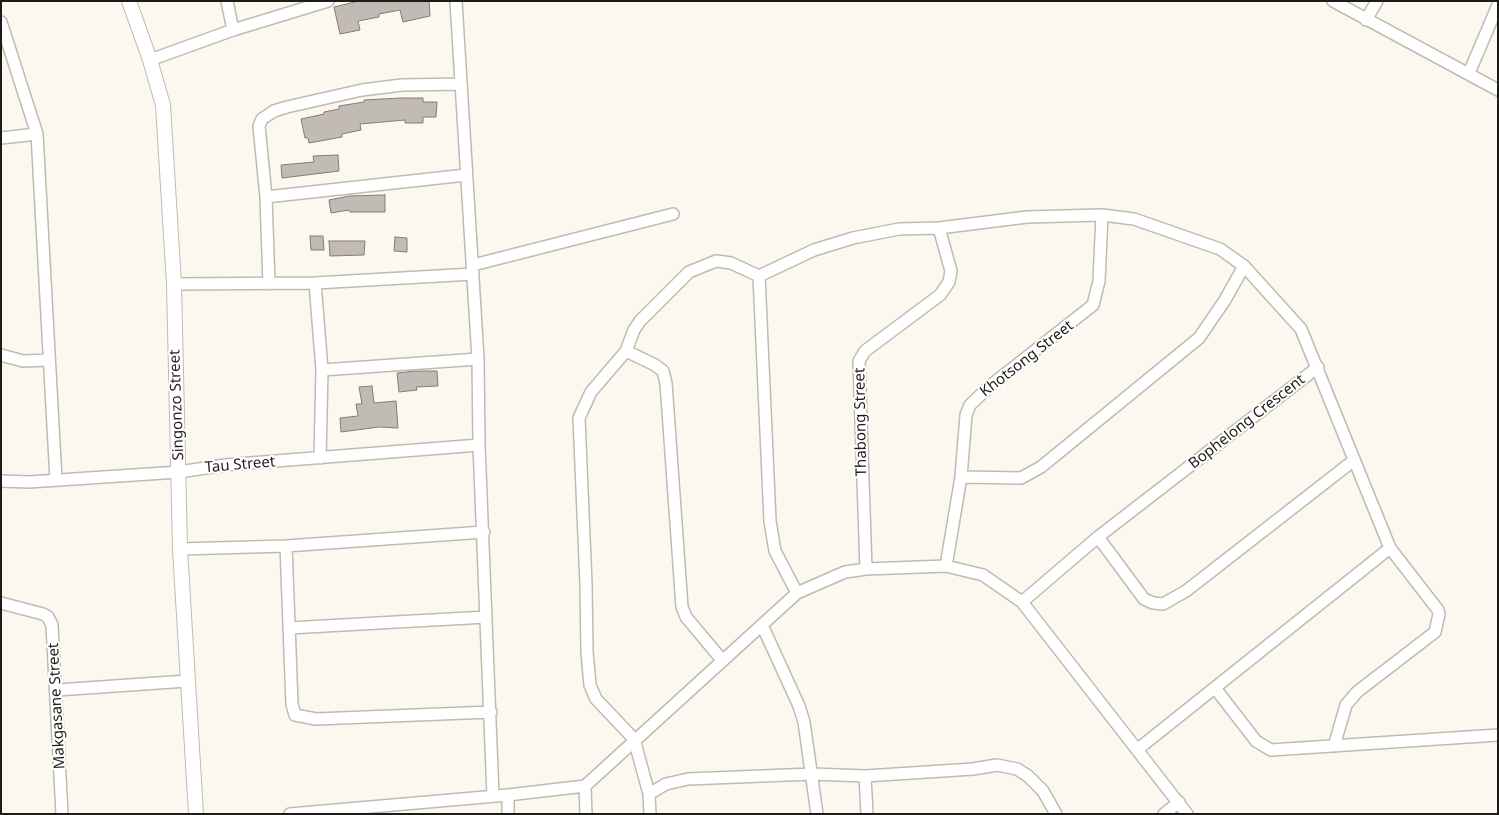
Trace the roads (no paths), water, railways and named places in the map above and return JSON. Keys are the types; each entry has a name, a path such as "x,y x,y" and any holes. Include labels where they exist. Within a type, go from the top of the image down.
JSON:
{"street":[{"name":"Singonzo Street","path":"129,1 150,60 163,106 174,284 180,549 196,814"},
{"path":"227,1 233,30"},
{"path":"150,60 233,30 328,1"},
{"path":"456,1 478,359 478,445 484,532 493,796"},
{"path":"1333,1 1498,90"},
{"path":"1366,20 1377,1"},
{"path":"1469,73 1498,5"},
{"path":"2,27 37,134 56,480"},
{"path":"269,284 266,197 259,126 267,115 287,107 378,87 460,84"},
{"path":"1,138 37,134"},
{"path":"266,197 466,175"},
{"path":"174,284 316,283 473,269 674,214"},
{"name":"Bophelong Crescent","path":"759,276 814,250 853,238 899,229 939,228 1027,217 1102,215 1134,219 1212,246 1229,254 1244,266 1301,329 1318,367 1098,537 1022,602"},
{"name":"Khotsong Street","path":"946,566 961,477 966,415 970,405 990,386 1076,321 1092,305 1099,281 1102,215"},
{"name":"Thabong Street","path":"866,569 859,361 865,351 940,295 949,282 951,271 939,228"},
{"path":"650,814 650,794 634,739 596,699 590,685 579,418 591,392 626,351 634,330 640,321 689,272 716,261 731,263 759,276 772,539 780,564 797,593"},
{"path":"961,477 1021,478 1041,467 1199,338 1225,300 1244,266"},
{"path":"316,283 322,370 320,458"},
{"path":"626,351 663,371 666,383 682,607 691,624 722,660"},
{"path":"1,355 23,362 49,360"},
{"path":"322,370 478,359"},
{"path":"1318,367 1353,461 1390,548 1438,610 1438,626 1435,632 1356,692 1346,705 1334,746"},
{"name":"Tau Street","path":"1,481 12,483 179,472 226,465 478,445"},
{"path":"1098,537 1144,599 1162,604 1186,591 1353,461"},
{"path":"180,549 286,546 484,532"},
{"path":"286,546 292,704 296,715 302,718 491,712"},
{"path":"1138,749 1390,548"},
{"path":"290,814 342,811 585,786 634,739 797,593 832,576 866,569 946,566 982,575 1022,602 1187,814"},
{"name":"Makgasane Street","path":"1,603 48,617 52,625 55,644 62,814"},
{"path":"289,628 486,617"},
{"path":"762,625 799,706 812,774 817,814"},
{"path":"57,690 187,681"},
{"path":"1215,688 1262,747 1271,750 1498,735"},
{"path":"650,794 666,784 688,779 812,774 865,776 973,769 997,765 1009,766 1028,776 1043,791 1056,814"},
{"path":"865,776 867,814"},
{"path":"585,786 586,814"},
{"path":"508,795 508,814"},
{"path":"1164,814 1179,802"}]}
